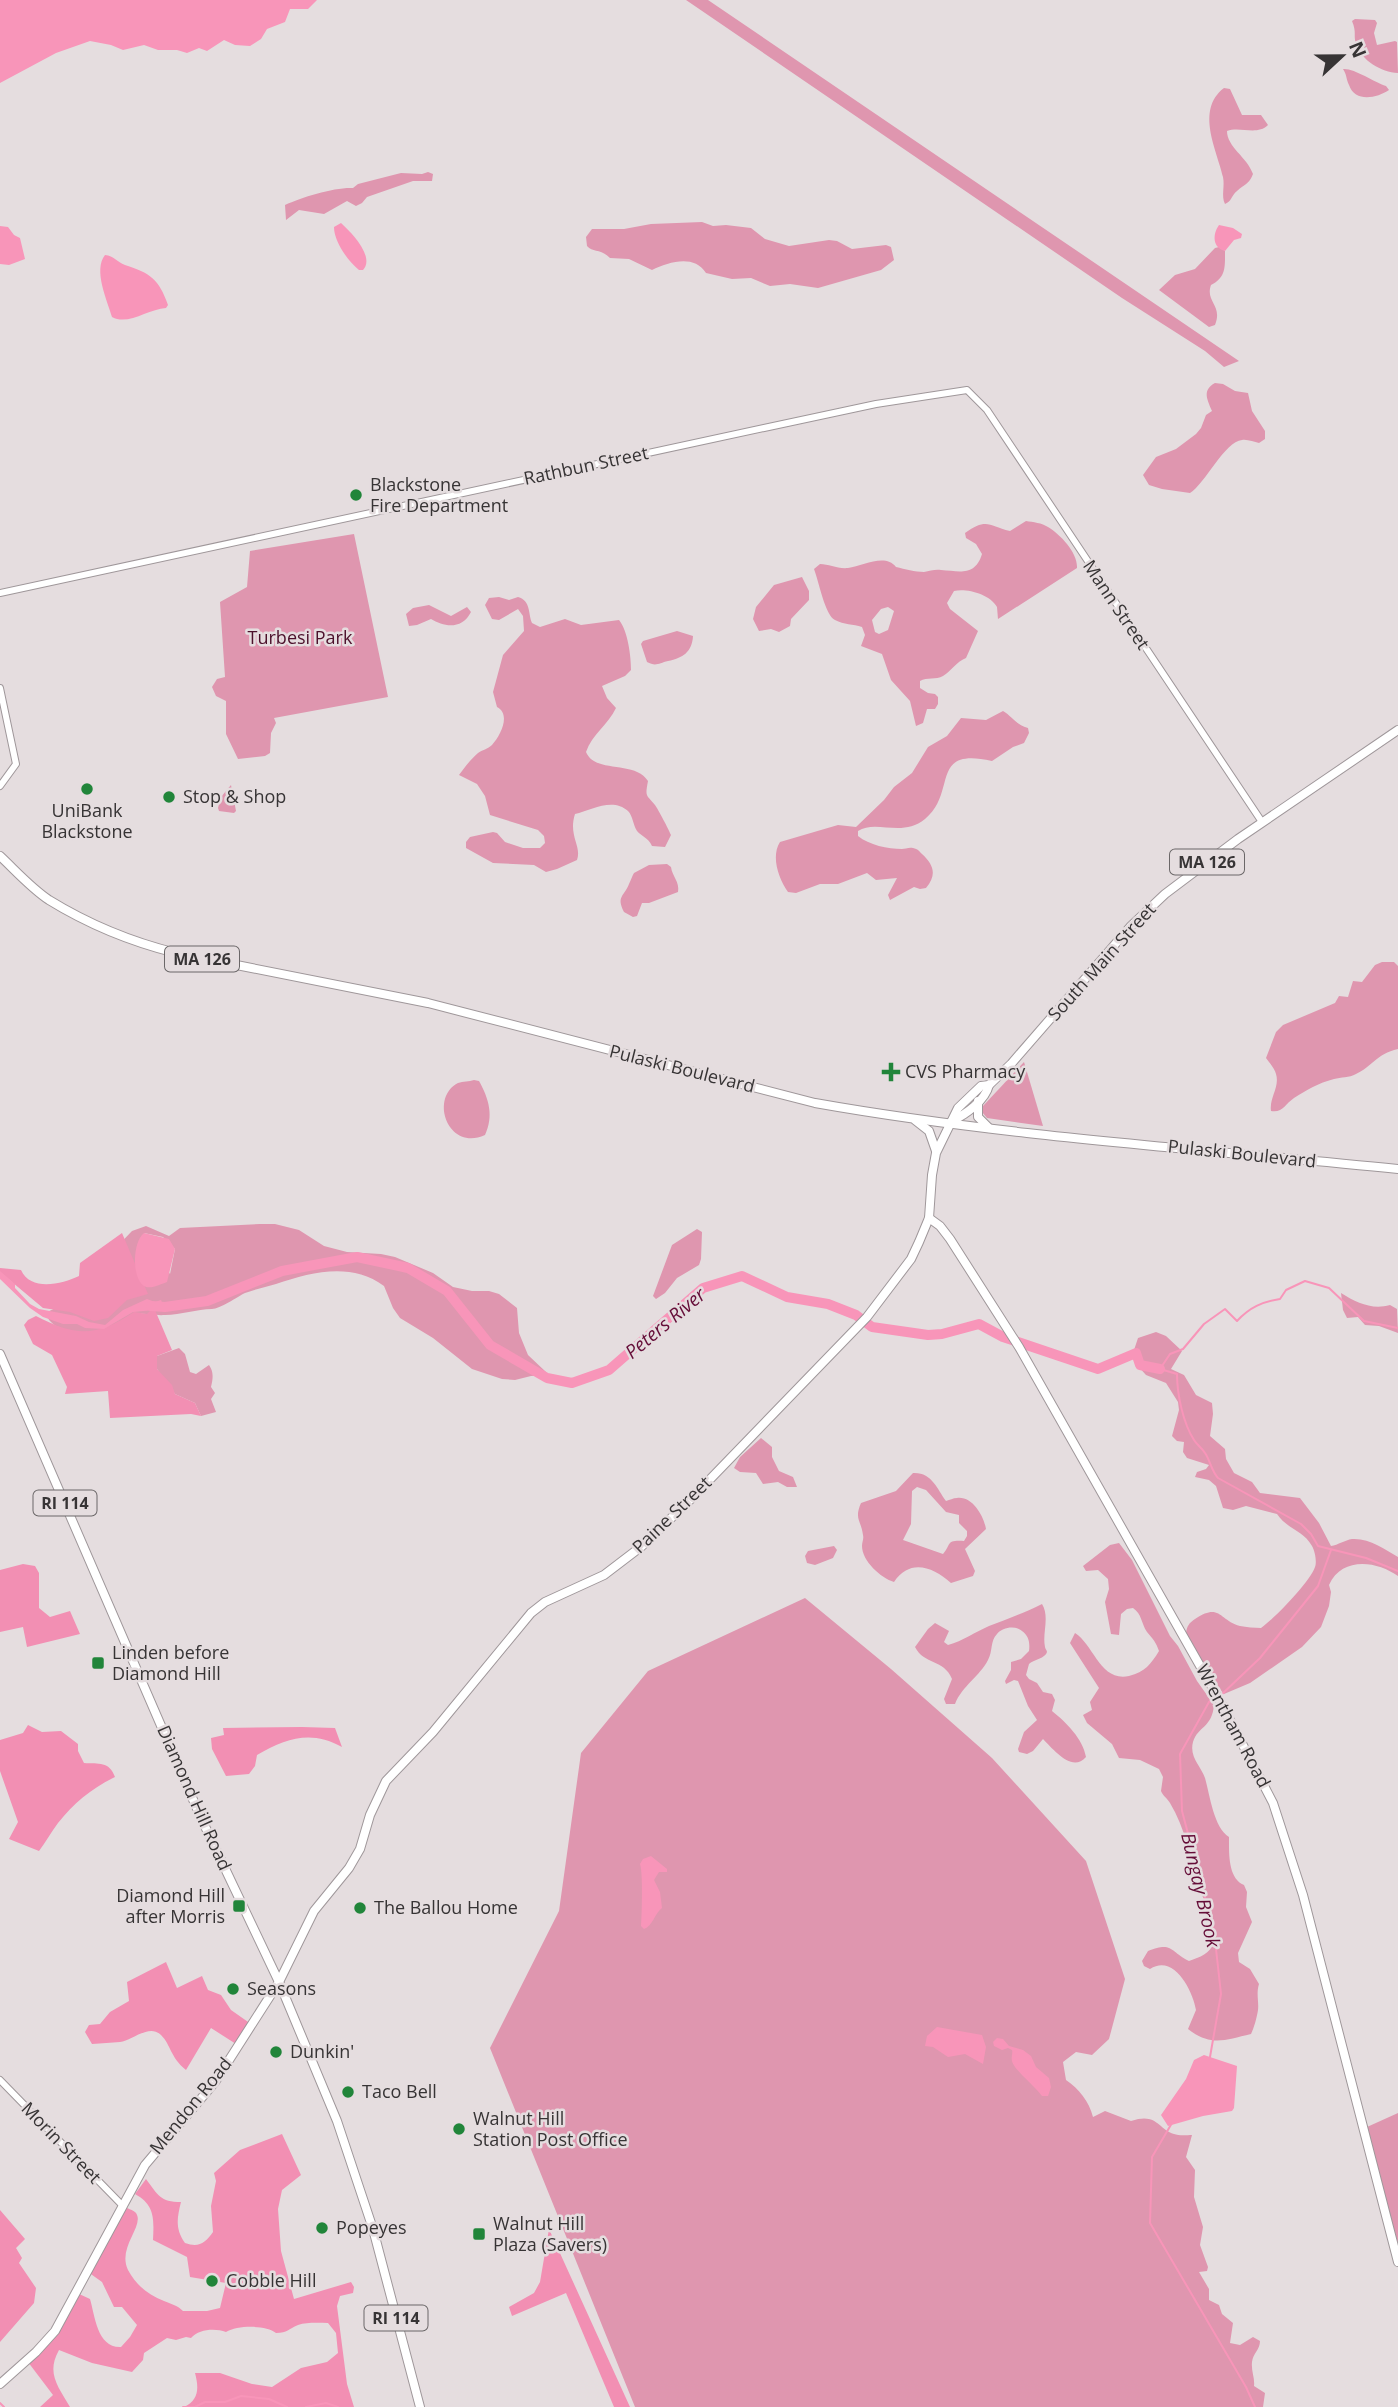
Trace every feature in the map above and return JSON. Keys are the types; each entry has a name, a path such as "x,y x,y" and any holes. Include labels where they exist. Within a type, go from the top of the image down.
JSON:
{"main road":[{"name":"South Main Street","path":"950,1123 965,1114 987,1092 989,1085 1011,1064 1111,947 1145,912 1262,822 1398,730"},
{"name":"Pulaski Boulevard","path":"0,856 49,899 90,922 142,944 428,1003 815,1103 989,1128 1398,1169"},
{"name":"South Main Street","path":"950,1123 958,1108 969,1097 981,1086 989,1085"},
{"path":"978,1101 978,1117 989,1128"},
{"path":"912,1118 929,1131 936,1153"},
{"path":"928,1222 936,1153 950,1123"},
{"name":"Wrentham Road","path":"928,1222 940,1226 950,1239 1019,1347 1219,1697 1268,1791 1286,1838 1305,1905 1398,2262"},
{"name":"Paine Street","path":"386,1781 445,1718 531,1613 545,1602 604,1575 642,1546 689,1502 864,1320 911,1259 928,1222"},
{"name":"Diamond Hill Road","path":"0,1354 201,1818 279,1982 351,2158 376,2240 420,2407"},
{"name":"Mendon Road","path":"0,2384 55,2331 151,2156 215,2082 279,1982 314,1911 356,1856 370,1815 386,1781"}],"street":[{"name":"Rathbun Street","path":"0,593 876,404 967,390"},
{"name":"Mann Street","path":"967,390 987,410 1262,822"},
{"path":"0,688 16,764 0,786"},
{"name":"Morin Street","path":"0,2080 122,2205"}],"green space":[{"path":"686,0 708,0 1239,361 1224,367 1205,351 1122,298"},
{"path":"1375,20 1377,45 1397,42 1398,73 1379,68 1363,56 1355,41 1352,21"},
{"path":"1343,69 1358,73 1389,90 1373,97 1361,97 1352,91"},
{"path":"1224,88 1230,89 1242,115 1261,115 1268,125 1259,130 1227,131 1230,142 1253,174 1225,204 1223,177 1209,119 1215,97"},
{"path":"401,173 433,174 432,181 413,181 367,197 356,206 347,201 324,214 299,210 286,220 285,205 300,199 328,191 353,188 358,184"},
{"path":"702,222 713,226 751,228 765,239 789,246 829,240 852,249 886,245 891,247 894,260 881,270 818,288 790,284 770,286 751,278 732,279 706,273 695,263 681,261 652,270 629,259 610,258 587,246 586,237 592,229"},
{"path":"1219,247 1225,251 1225,267 1220,279 1211,285 1210,296 1217,318 1215,325 1209,327 1159,290 1175,275 1195,269"},
{"path":"1215,383 1248,393 1252,411 1265,431 1265,439 1259,443 1244,440 1229,447 1190,493 1149,485 1143,475 1156,457 1176,449 1196,434 1206,415 1212,411 1207,392"},
{"path":"1026,521 1046,526 1068,545 1075,556 1077,568 998,619 994,602 983,595 971,591 954,591 947,603 950,609 978,631 966,658 943,676 920,681 920,688 938,697 938,704 935,709 927,709 923,723 916,726 910,701 891,680 882,654 861,646 865,635 862,627 842,623 831,617 814,569 820,564 848,568 886,561 896,567 917,572 966,571 975,566 982,554 976,544 966,538 965,533 983,524 1010,531","holes":["888,607 894,611 888,630 879,634 875,632 872,620 881,609"]},
{"name":"Turbesi Park","path":"354,534 388,697 274,718 276,723 271,733 270,753 238,759 226,734 226,701 216,696 212,687 217,679 225,677 220,602 247,587 250,551"},
{"path":"802,577 809,591 809,600 791,619 790,626 779,632 771,629 759,631 753,619 756,607 774,585"},
{"path":"518,597 525,601 532,623 540,627 565,619 581,625 619,620 627,637 631,670 625,676 602,686 607,698 616,708 586,752 598,763 634,771 648,781 647,795 671,835 665,847 652,846 637,831 628,811 616,805 609,805 575,814 573,828 578,850 577,860 557,869 546,872 534,865 493,863 466,848 470,837 493,832 505,842 523,848 540,848 545,843 544,836 538,830 490,815 485,796 477,784 459,775 475,755 492,745 503,725 503,714 497,707 493,692 503,655 524,631 523,616 518,609 499,620 492,619 485,605 489,598 509,600"},
{"path":"429,605 451,616 467,607 471,612 458,624 441,624 431,619 409,626 406,614 413,608"},
{"path":"677,631 693,636 686,653 658,664 647,662 641,644 643,641"},
{"path":"1003,711 1028,728 1029,733 1024,743 992,761 972,758 959,760 951,766 935,808 916,824 898,828 873,827 858,831 858,836 873,844 918,850 933,870 932,879 926,888 914,887 890,900 888,895 897,878 876,880 867,873 838,884 820,884 796,893 788,892 777,867 776,854 780,842 838,825 856,827 894,787 912,773 928,747 947,736 961,718 986,720"},
{"path":"231,785 236,811 219,811 221,797"},
{"path":"667,864 677,882 678,892 642,903 637,916 633,917 624,912 621,900 634,873 649,865"},
{"path":"1394,962 1398,966 1398,1049 1384,1054 1356,1074 1318,1085 1294,1098 1281,1109 1271,1111 1277,1079 1266,1058 1276,1032 1283,1025 1335,1003 1339,996 1348,997 1353,981 1362,982 1375,965"},
{"path":"1024,1062 1043,1126 987,1118 982,1112 983,1106"},
{"path":"479,1081 488,1101 490,1114 485,1135 472,1138 461,1136 453,1130 444,1111 449,1090 458,1083"},
{"path":"275,1224 299,1230 324,1246 347,1252 395,1257 433,1273 453,1287 499,1294 517,1308 519,1333 528,1355 547,1375 515,1380 502,1379 472,1369 433,1338 400,1318 384,1286 358,1274 345,1272 317,1273 290,1280 245,1293 215,1308 171,1315 133,1315 111,1329 94,1334 65,1331 56,1326 45,1313 60,1306 132,1231 146,1226 169,1236 180,1228","holes":["144,1233 163,1237 175,1249 170,1274"]},
{"path":"697,1229 702,1232 699,1265 677,1278 665,1293 656,1299 653,1296 672,1245"},
{"path":"1341,1293 1365,1305 1390,1305 1397,1309 1398,1333 1379,1326 1365,1325 1358,1317 1347,1318"},
{"path":"1156,1332 1166,1336 1182,1351 1171,1369 1184,1375 1196,1395 1212,1403 1210,1436 1225,1449 1226,1459 1234,1473 1252,1482 1260,1493 1300,1498 1319,1523 1331,1546 1359,1539 1398,1557 1398,1576 1370,1565 1351,1565 1342,1569 1329,1585 1329,1606 1321,1627 1302,1647 1250,1683 1224,1694 1209,1676 1205,1663 1201,1661 1186,1633 1189,1625 1203,1614 1215,1612 1240,1626 1261,1628 1299,1591 1312,1574 1315,1556 1308,1541 1277,1514 1246,1506 1233,1510 1223,1508 1216,1486 1209,1480 1195,1477 1197,1472 1209,1465 1187,1458 1183,1452 1184,1442 1177,1441 1172,1436 1179,1410 1178,1402 1166,1383 1146,1375 1137,1365 1134,1350 1138,1338"},
{"path":"179,1348 185,1354 190,1372 196,1374 209,1365 211,1368 211,1387 215,1393 211,1399 216,1412 201,1416 195,1403 175,1394 157,1369 157,1356"},
{"path":"761,1438 772,1447 772,1457 779,1471 793,1477 797,1487 787,1487 778,1482 763,1484 756,1473 740,1472 734,1468 740,1457"},
{"path":"913,1473 920,1473 933,1482 946,1501 963,1498 977,1508 986,1529 965,1549 975,1571 973,1576 951,1583 929,1569 914,1568 900,1574 894,1582 873,1568 863,1552 859,1508 861,1503 896,1491","holes":["917,1487 926,1490 946,1512 959,1515 959,1523 967,1531 964,1541 951,1542 943,1554 903,1540 911,1524 912,1491"]},
{"path":"1119,1543 1132,1560 1170,1636 1214,1705 1211,1718 1195,1737 1192,1747 1205,1778 1216,1819 1229,1837 1232,1871 1247,1892 1246,1907 1252,1922 1238,1953 1239,1962 1250,1969 1259,1984 1258,2010 1251,2034 1218,2040 1196,2035 1188,2029 1196,2010 1191,1993 1181,1976 1167,1966 1159,1965 1150,1969 1144,1966 1142,1961 1148,1951 1167,1947 1189,1961 1210,1949 1215,1935 1184,1833 1170,1803 1161,1791 1163,1777 1159,1769 1140,1760 1119,1758 1112,1744 1087,1723 1083,1715 1092,1710 1090,1702 1099,1688 1070,1643 1075,1633 1104,1668 1119,1676 1129,1676 1143,1670 1159,1651 1133,1608 1121,1614 1119,1635 1111,1634 1105,1602 1109,1589 1108,1579 1098,1570 1086,1571 1083,1566 1110,1545"},
{"path":"834,1546 837,1550 833,1558 815,1565 807,1563 805,1556 808,1551"},
{"path":"805,1598 992,1758 1086,1861 1125,1979 1109,2039 1092,2055 1076,2052 1063,2062 1066,2080 1083,2096 1093,2117 1105,2111 1131,2121 1152,2120 1174,2134 1192,2135 1186,2157 1195,2170 1194,2197 1203,2227 1200,2245 1208,2267 1207,2271 1199,2272 1209,2289 1209,2300 1219,2305 1222,2314 1233,2323 1230,2343 1240,2345 1253,2337 1260,2341 1252,2365 1254,2386 1265,2393 1263,2407 635,2407 490,2048 559,1911 581,1753 648,1671"},
{"path":"1042,1604 1047,1652 1029,1664 1026,1675 1037,1683 1043,1692 1052,1694 1055,1700 1052,1711 1073,1731 1084,1750 1086,1757 1081,1761 1063,1758 1043,1739 1033,1751 1027,1754 1019,1752 1024,1732 1037,1720 1018,1681 1006,1684 1005,1681 1011,1670 1011,1662 1021,1659 1029,1651 1028,1637 1019,1629 1006,1628 997,1634 985,1666 955,1704 946,1704 944,1699 952,1679 948,1673 923,1657 915,1647 935,1623 949,1631 944,1642 948,1645"},
{"path":"1398,2113 1398,2244 1367,2127"}],"shaded area":[{"path":"0,0 317,0 308,9 290,9 285,22 267,29 261,39 250,46 235,45 224,40 207,51 199,48 187,53 158,50 144,45 123,50 90,41 56,53 0,83"},
{"path":"341,223 364,252 366,265 363,270 355,266 339,245 334,227"},
{"path":"1219,225 1233,228 1242,234 1241,238 1234,240 1225,251 1218,247 1215,241"},
{"path":"0,226 8,227 20,238 25,259 9,265 0,264"},
{"path":"105,255 152,278 165,296 168,305 166,308 125,320 112,317 104,294 100,269"},
{"path":"122,1233 148,1294 127,1300 108,1318 94,1321 70,1312 43,1308 0,1272 0,1268 21,1270 26,1277 39,1284 64,1282 79,1276 80,1263"},
{"path":"144,1233 169,1239 175,1249 167,1282 152,1287 144,1286 135,1267 138,1243"},
{"path":"0,1271 15,1284 15,1288 30,1304 39,1309 76,1316 89,1322 105,1325 123,1310 147,1299 155,1302 161,1300 165,1309 133,1312 104,1329 63,1324 43,1317 30,1308 0,1279"},
{"path":"155,1310 172,1350 157,1356 157,1369 172,1385 175,1394 195,1403 201,1416 191,1414 110,1418 108,1391 65,1394 67,1387 52,1355 33,1344 24,1325 36,1316 75,1331 97,1330 134,1312 147,1314"},
{"path":"23,1564 35,1566 39,1573 39,1608 50,1617 70,1611 80,1634 27,1647 23,1627 0,1632 0,1570"},
{"path":"28,1725 42,1732 61,1731 78,1744 78,1751 84,1763 107,1766 115,1777 91,1791 70,1809 39,1851 9,1839 18,1822 0,1771 0,1740 23,1733"},
{"path":"223,1728 335,1728 342,1747 320,1739 299,1738 257,1755 255,1766 249,1774 226,1776 212,1749 211,1738 224,1735"},
{"path":"651,1856 667,1869 667,1872 659,1872 654,1880 660,1892 662,1908 644,1929 641,1926 640,1864 643,1859"},
{"path":"166,1962 177,1988 202,1976 208,1990 221,1995 231,2010 251,2024 236,2044 211,2028 186,2070 156,2032 146,2032 120,2042 92,2044 85,2032 89,2025 100,2024 110,2012 129,2001 127,1982"},
{"path":"937,2027 982,2035 986,2047 983,2064 965,2054 948,2057 933,2047 925,2046 927,2036"},
{"path":"997,2038 1031,2056 1036,2067 1049,2078 1051,2087 1048,2096 1042,2096 1016,2068 1012,2061 1012,2050 1002,2050 994,2046 993,2042"},
{"path":"1204,2055 1237,2066 1234,2108 1232,2111 1168,2126 1161,2115 1186,2079 1194,2060"},
{"path":"282,2134 301,2175 282,2190 278,2209 281,2251 294,2299 351,2282 354,2287 353,2293 340,2296 337,2306 347,2384 354,2407 184,2407 193,2401 197,2393 195,2373 220,2373 252,2384 272,2387 301,2368 327,2362 338,2353 336,2333 328,2323 317,2323 302,2324 280,2333 259,2327 244,2327 226,2332 207,2330 191,2338 167,2338 144,2353 143,2360 132,2372 92,2363 59,2350 55,2358 55,2379 70,2407 40,2407 53,2395 28,2362 51,2335 77,2293 90,2299 98,2330 113,2346 121,2347 137,2325 122,2307 114,2307 102,2282 88,2272 122,2206 135,2212 138,2218 128,2245 126,2261 128,2270 139,2285 153,2296 183,2311 220,2308 226,2283 190,2277 187,2257 153,2240 152,2213 142,2198 135,2194 146,2179 160,2196 168,2201 181,2202 178,2223 182,2238 185,2243 201,2244 213,2232 211,2206 216,2181 214,2173 240,2150"},
{"path":"0,2210 25,2239 16,2248 22,2258 19,2263 36,2288 34,2303 0,2342"},
{"path":"549,2229 630,2407 614,2407 566,2293 512,2316 509,2307 534,2293 540,2282"}],"waterway":[{"name":"Peters River","path":"151,1306 165,1307 207,1301 282,1271 357,1257 408,1268 447,1291 490,1345 547,1378 572,1383 609,1370 703,1288 742,1276 787,1297 828,1304 856,1315 872,1327 928,1335 979,1324 1003,1337 1098,1369 1136,1353 1140,1365 1160,1369"},
{"name":"Peters River","path":"1398,1328 1364,1321 1329,1288 1305,1281 1286,1290 1280,1299 1252,1309 1237,1321 1225,1309 1204,1324 1183,1349 1170,1354 1160,1369 1177,1374 1179,1399 1187,1425 1218,1478 1301,1524 1318,1546 1366,1558 1398,1571"},
{"name":"Bungay Brook","path":"1220,1696 1260,1658 1318,1586 1331,1550"},
{"name":"Bungay Brook","path":"1210,2057 1221,1994 1214,1931 1182,1811 1180,1754 1209,1702 1215,1699"},
{"name":"Bungay Brook","path":"1172,2123 1152,2157 1150,2223 1255,2407"},
{"path":"183,2407 195,2407 205,2402 225,2402 241,2396 269,2399 287,2407"},
{"path":"0,2403 4,2407"},
{"path":"306,2407 326,2403 338,2407"}],"place":[{"name":"Blackstone Fire Department","path":"356,495"},
{"name":"UniBank Blackstone","path":"87,789"},
{"name":"Stop & Shop","path":"169,797"},
{"name":"CVS Pharmacy","path":"891,1072"},
{"name":"Linden before Diamond Hill","path":"98,1663"},
{"name":"Diamond Hill after Morris","path":"239,1906"},
{"name":"The Ballou Home","path":"360,1908"},
{"name":"Seasons","path":"233,1989"},
{"name":"Dunkin'","path":"276,2052"},
{"name":"Taco Bell","path":"348,2092"},
{"name":"Walnut Hill Station Post Office","path":"459,2129"},
{"name":"Popeyes","path":"322,2228"},
{"name":"Walnut Hill Plaza (Savers)","path":"479,2234"},
{"name":"Cobble Hill","path":"212,2281"}]}
